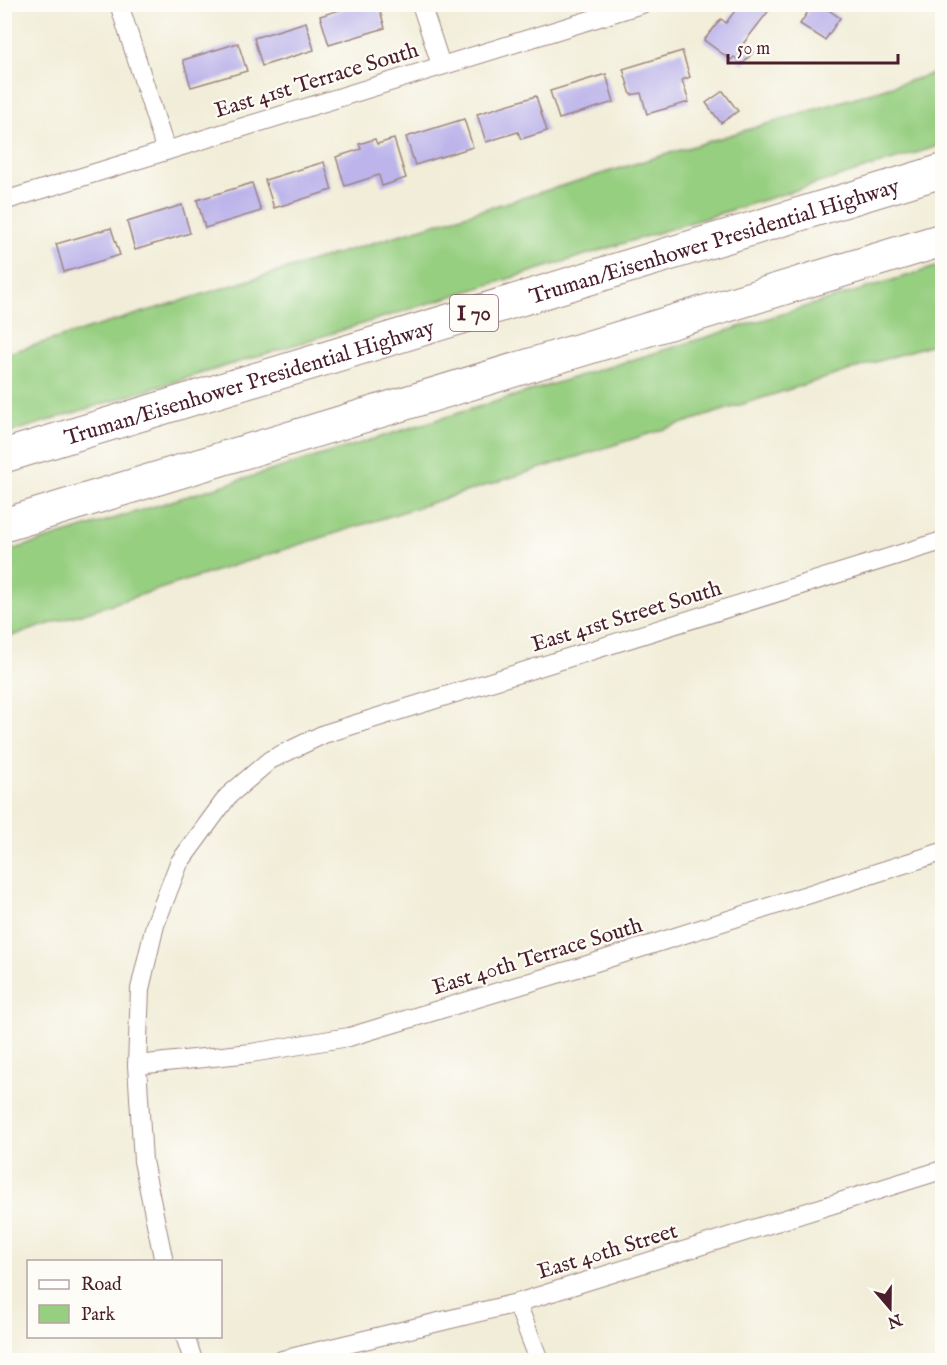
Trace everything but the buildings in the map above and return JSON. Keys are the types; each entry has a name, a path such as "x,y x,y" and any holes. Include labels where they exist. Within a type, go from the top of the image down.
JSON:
{"highway":[{"name":"Truman/Eisenhower Presidential Highway","path":"4,456 942,171"},
{"path":"4,525 942,240"}],"street":[{"path":"118,4 166,151"},
{"path":"422,4 441,65"},
{"name":"East 41st Terrace South","path":"4,201 642,4"},
{"name":"East 41st Street South","path":"164,1260 143,1161 137,1065 140,989 155,926 179,862 228,796 270,760 324,734 942,541"},
{"name":"East 40th Terrace South","path":"137,1065 251,1053 349,1037 598,962 942,852"},
{"name":"East 40th Street","path":"282,1360 517,1304 942,1170"},
{"path":"517,1304 539,1360"},
{"path":"186,1338 193,1360"}],"green space":[{"path":"942,71 942,145 5,434 5,354"},
{"path":"942,265 942,341 5,638 5,552"}]}
